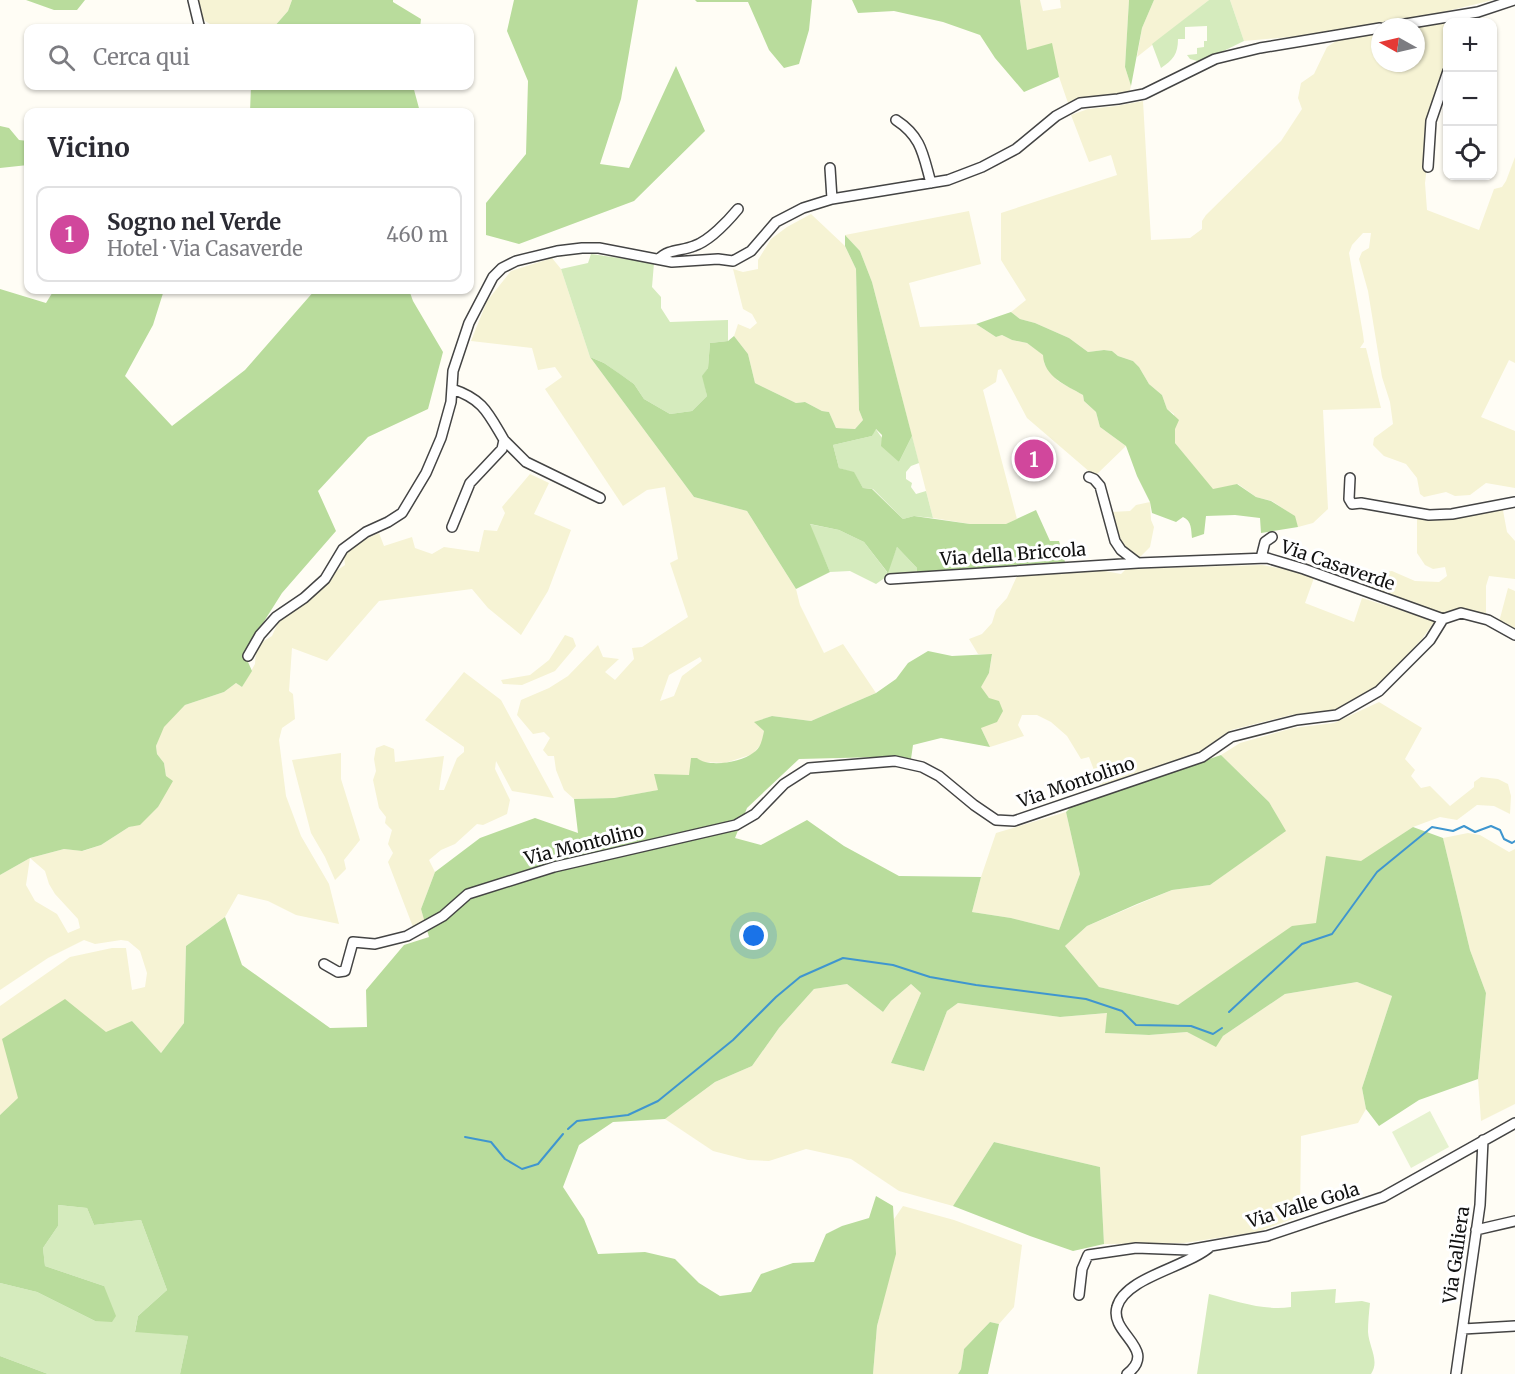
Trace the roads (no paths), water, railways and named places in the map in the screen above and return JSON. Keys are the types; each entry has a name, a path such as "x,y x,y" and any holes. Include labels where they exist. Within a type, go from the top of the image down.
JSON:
{"street":[{"path":"193,0 199,24"},
{"path":"1464,18 1514,0"},
{"path":"1425,23 1443,20"},
{"path":"248,656 260,635 276,617 304,598 325,579 343,549 366,532 402,513 426,472 441,438 451,402 453,371 469,323 493,277 502,268 516,261 557,251 582,248 599,248 672,262 718,259 733,261 751,251 776,222 803,208 832,199 948,180 982,167 1016,149 1056,116 1080,103 1118,99 1144,93 1226,56 1371,30"},
{"path":"1428,167 1431,121 1448,72"},
{"path":"896,120 909,128 918,140 931,183"},
{"path":"830,168 832,199"},
{"path":"659,259 664,254 695,246 727,222 738,209"},
{"path":"452,389 478,400 504,440 526,462 600,498"},
{"path":"452,527 470,483 502,449 504,440"},
{"path":"1089,477 1100,486 1115,541 1121,550 1138,562"},
{"path":"1350,478 1349,499 1352,504 1361,503 1429,515 1452,514 1515,502"},
{"path":"1261,558 1265,542 1272,537"},
{"name":"Via Casaverde","path":"1138,562 1267,558 1304,568 1443,619 1461,613 1488,620 1515,635"},
{"name":"Via della Briccola","path":"890,579 1138,562"},
{"name":"Via Montolino","path":"324,964 338,972 345,971 353,942 375,944 407,936 442,916 468,894 554,867 736,825 755,814 784,784 809,768 896,761 922,767 939,776 996,820 1014,821 1202,757 1231,737 1297,720 1337,715 1379,691 1430,640 1443,619"},
{"name":"Via Valle Gola","path":"1079,1295 1082,1269 1088,1255 1136,1248 1188,1250 1267,1236 1383,1197 1515,1123"},
{"name":"Via Galliera","path":"1456,1374 1480,1205 1483,1140"},
{"path":"1476,1230 1515,1221"},
{"path":"1127,1374 1132,1370 1137,1358 1137,1348 1119,1327 1115,1317 1122,1295 1134,1286 1202,1255 1211,1246"},
{"path":"1463,1329 1515,1326"}],"waterway":[{"path":"1229,1012 1302,944 1332,934 1377,872 1432,827 1453,831 1464,826 1475,832 1491,826 1500,830 1504,839 1512,843 1515,841"},
{"path":"568,1129 577,1121 628,1115 658,1101 733,1040 776,997 800,977 843,958 893,965 930,977 976,985 1086,999 1122,1011 1136,1025 1191,1026 1213,1034 1222,1028"},
{"path":"465,1137 491,1142 505,1159 522,1169 538,1164 563,1134"}],"place":[{"name":"Sogno nel Verde","path":"1034,459"}]}
